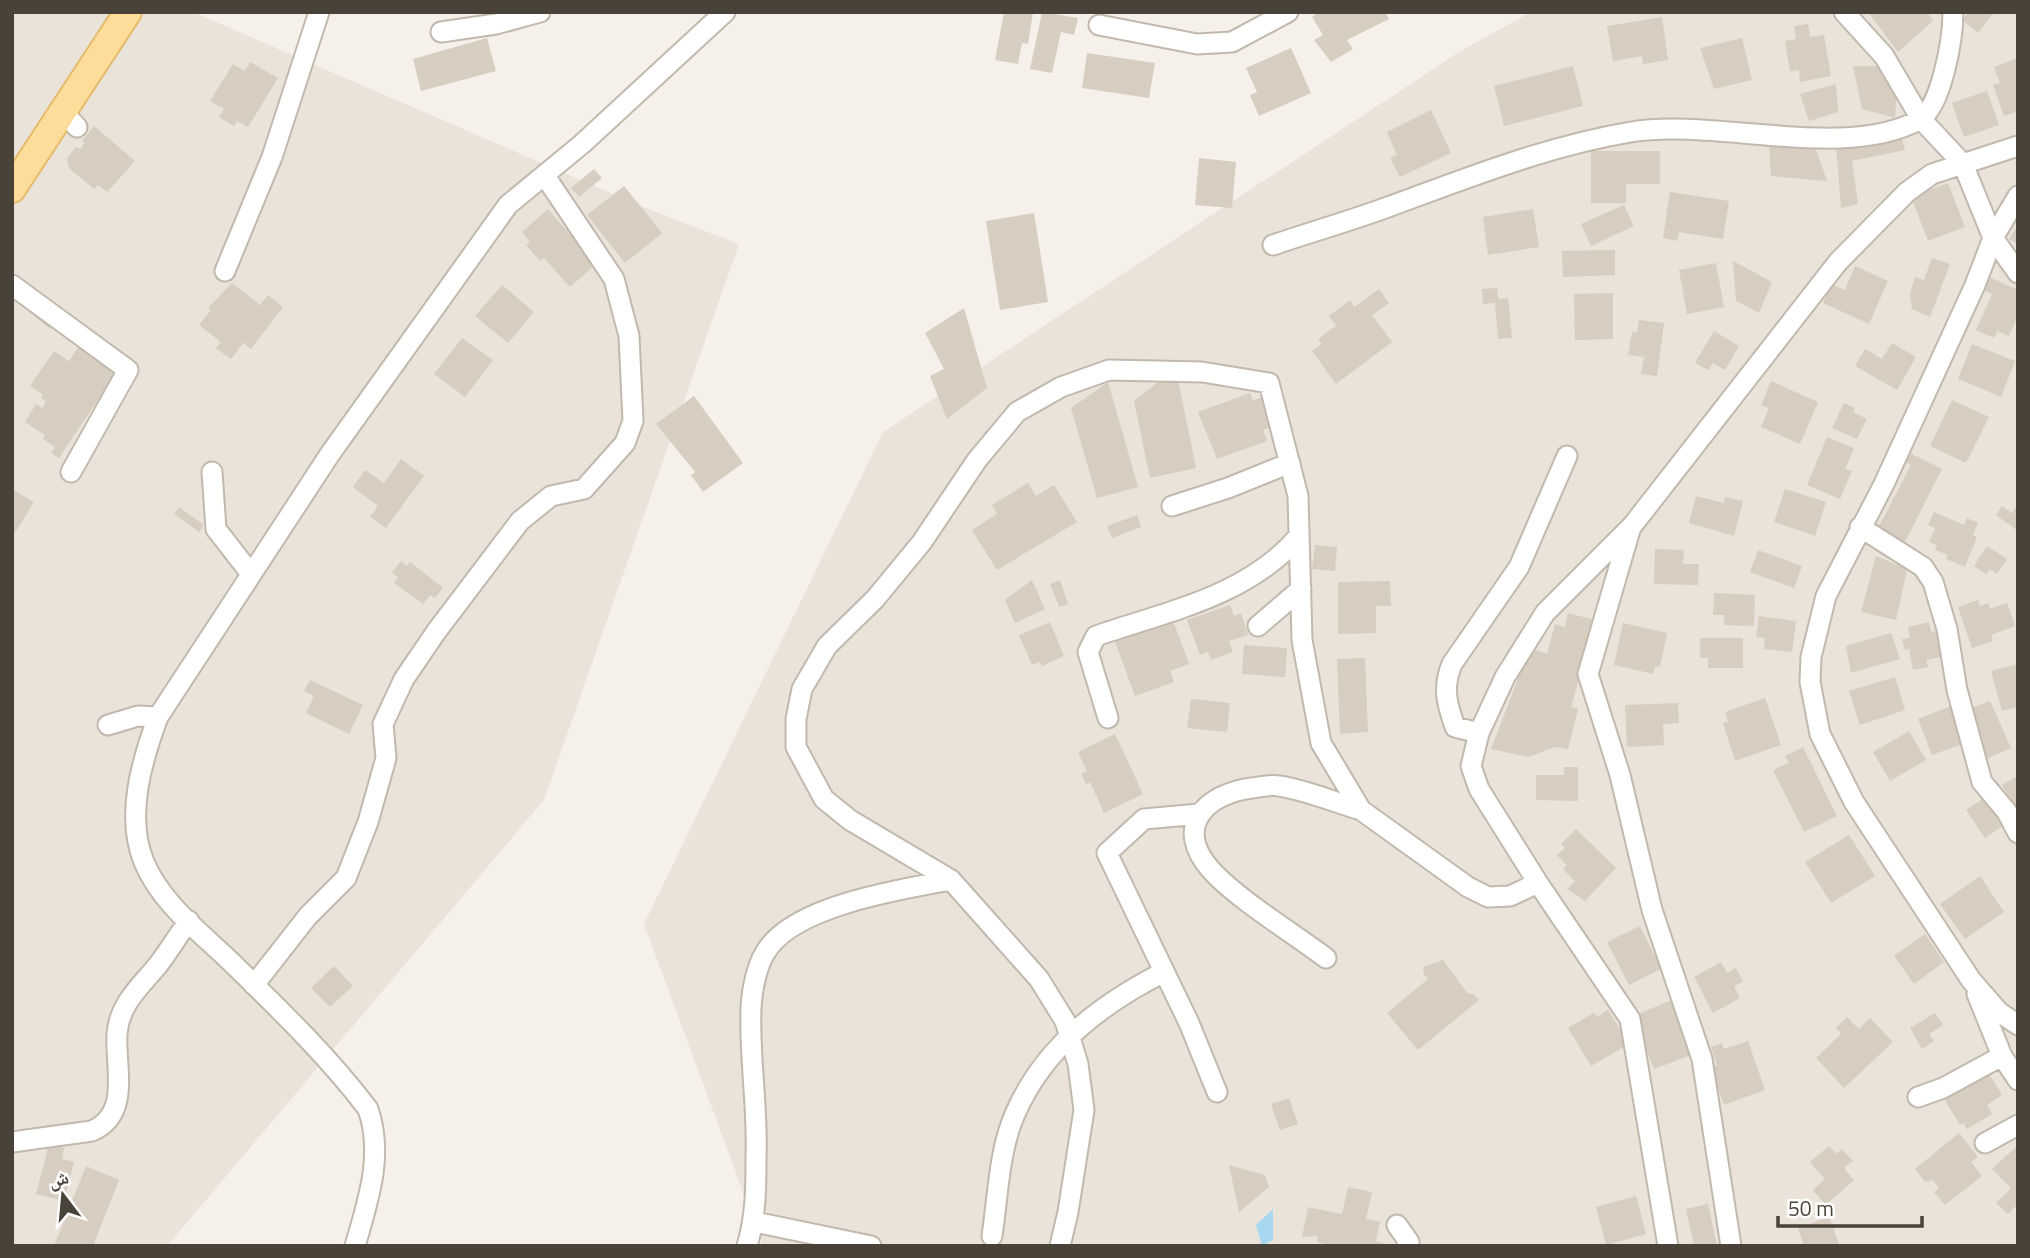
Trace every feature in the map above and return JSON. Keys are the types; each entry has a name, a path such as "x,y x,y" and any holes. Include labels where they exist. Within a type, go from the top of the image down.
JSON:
{"main road":[{"path":"12,189 69,119 128,12"}],"street":[{"path":"225,271 272,156 319,12"},
{"path":"441,32 496,24 540,12"},
{"path":"355,1246 369,1195 375,1156 374,1126 368,1109 353,1089 254,985 165,899 143,861 137,830 144,757 158,717 330,454 508,205 545,176 725,12"},
{"path":"1099,25 1197,44 1232,42 1288,12"},
{"path":"1844,12 1884,56 1922,119 1963,164 1993,238 2018,273"},
{"path":"1273,245 1479,173 1632,132 1693,129 1782,136 1850,137 1882,134 1922,119 1940,85 1948,61 1953,12"},
{"path":"1668,1246 1630,1019 1538,883 1479,789 1471,766 1479,733 1505,677 1545,613 1632,526 1838,261 1907,192 1932,174 2018,146"},
{"path":"254,985 308,916 346,878 368,822 386,758 383,724 404,679 429,641 520,521 551,496 584,489 625,443 633,421 629,336 614,279 545,176"},
{"path":"2018,195 1993,238 1964,310 1884,484 1826,596 1811,657 1810,682 1820,734 1854,802 1971,980 1999,1012 2018,1025"},
{"path":"12,285 128,370 71,472"},
{"path":"1060,1246 1084,1110 1078,1064 1065,1021 1039,979 951,880 850,820 824,799 796,747 796,719 802,689 827,646 875,599 922,542 977,460 1017,412 1061,387 1109,370 1202,372 1269,383 1298,496 1302,640 1321,743 1361,810"},
{"path":"1479,733 1455,727 1445,689 1446,679 1452,664 1518,567 1567,456"},
{"path":"1172,506 1228,488 1290,463"},
{"path":"212,472 216,529 251,574"},
{"path":"1632,526 1588,674 1620,775 1651,910 1702,1059 1731,1246"},
{"path":"1860,527 1923,567 1933,582 1982,782 2007,812 2018,833"},
{"path":"1108,718 1088,652 1096,636 1217,596 1282,557 1299,536"},
{"path":"1258,626 1301,589"},
{"path":"108,725 138,716 158,717"},
{"path":"1326,958 1211,870 1197,849 1192,831 1199,814 1214,802 1238,790 1277,785 1361,810 1468,887 1488,897 1510,896 1538,883"},
{"path":"1199,814 1143,819 1107,853 1217,1092"},
{"path":"747,1246 755,1222 757,1131 751,1006 760,963 769,946 789,929 830,908 951,880"},
{"path":"12,1142 92,1131 104,1126 113,1116 120,1068 117,1033 124,1009 134,990 157,965 188,921"},
{"path":"992,1236 1002,1166 1014,1115 1036,1076 1082,1023 1164,972"},
{"path":"1971,980 2002,1056 2018,1080"},
{"path":"1918,1097 1943,1088 2002,1056"},
{"path":"1985,1143 2018,1125"},
{"path":"755,1222 871,1246"},
{"path":"1397,1225 1409,1242 1407,1246"}],"shaded area":[{"path":"12,12 193,12 643,207 739,244 544,800 167,1246 12,1246"},
{"path":"1531,12 2018,12 2018,1246 763,1246 644,924 883,432 1459,52"}],"water":[{"path":"1273,1209 1273,1240 1262,1246 1256,1225"}],"building":[{"path":"1004,12 1033,12 1028,44 1022,43 1018,64 995,60"},
{"path":"1042,12 1078,18 1074,35 1061,32 1052,73 1030,69"},
{"path":"1319,12 1385,12 1389,19 1347,40 1353,49 1331,62 1314,40 1323,35 1312,17"},
{"path":"1868,12 1927,12 1933,21 1898,52"},
{"path":"1969,12 1994,12 1978,33 1962,20"},
{"path":"1662,17 1668,60 1643,64 1642,56 1613,61 1607,26"},
{"path":"1808,24 1810,37 1824,35 1831,76 1800,82 1799,70 1790,71 1785,41 1796,39 1794,26"},
{"path":"487,38 496,71 421,91 413,59"},
{"path":"1742,38 1752,80 1714,89 1700,48"},
{"path":"1291,48 1311,93 1259,116 1250,95 1257,92 1246,68"},
{"path":"1087,53 1155,63 1149,98 1082,88"},
{"path":"2018,58 2018,111 2004,116 1993,85 2000,83 1994,67"},
{"path":"250,62 278,78 248,127 237,121 234,126 219,117 224,109 210,101 233,64 245,71"},
{"path":"1573,66 1583,106 1504,126 1494,86"},
{"path":"1853,66 1880,66 1897,90 1895,118 1862,109"},
{"path":"1836,84 1838,112 1809,121 1800,94"},
{"path":"1987,91 1999,125 1964,137 1952,103"},
{"path":"1431,110 1451,153 1400,177 1390,158 1397,155 1387,132"},
{"path":"94,126 135,161 107,192 98,185 94,189 69,168 67,158 76,147 80,149 85,143 82,141"},
{"path":"1901,135 1905,150 1852,161 1858,204 1841,208 1836,144"},
{"path":"1769,143 1814,144 1827,181 1771,176"},
{"path":"1591,151 1660,151 1660,184 1626,184 1626,203 1591,203"},
{"path":"1199,158 1236,162 1232,208 1195,205"},
{"path":"594,169 602,178 579,197 571,188"},
{"path":"1948,183 1965,227 1928,241 1911,197"},
{"path":"624,186 662,233 625,263 587,215"},
{"path":"1670,192 1729,201 1723,239 1679,232 1677,241 1663,238"},
{"path":"1624,205 1634,226 1591,246 1581,224"},
{"path":"548,209 596,264 570,287 544,258 540,261 526,245 530,242 522,232"},
{"path":"1533,209 1539,247 1488,255 1483,217"},
{"path":"1034,213 1048,302 1000,310 986,221"},
{"path":"2018,225 2018,244 2009,239"},
{"path":"1615,250 1615,275 1563,277 1562,251"},
{"path":"1932,258 1950,264 1930,317 1912,309 1910,294 1915,277 1924,280"},
{"path":"1733,261 1772,282 1759,313 1736,301"},
{"path":"1716,263 1724,307 1687,314 1679,270"},
{"path":"1855,266 1888,281 1869,324 1823,303 1831,284 1845,290"},
{"path":"1987,276 2018,290 2018,315 2009,336 1997,331 1994,338 1976,330 1992,294 1981,289"},
{"path":"232,283 260,305 268,295 283,307 251,349 243,343 231,359 216,348 221,342 199,325 211,310 208,308"},
{"path":"502,285 534,312 508,343 475,316"},
{"path":"1497,288 1498,299 1508,298 1512,338 1498,339 1495,303 1483,304 1482,289"},
{"path":"1379,289 1389,303 1372,315 1392,342 1336,384 1312,351 1322,344 1318,339 1336,326 1329,316 1350,300 1354,307"},
{"path":"1613,293 1613,339 1575,340 1574,294"},
{"path":"34,303 56,321 50,329 28,311"},
{"path":"964,308 987,388 947,419 930,376 944,369 925,333"},
{"path":"1639,320 1664,323 1657,376 1641,374 1644,357 1628,355 1632,332 1637,333"},
{"path":"1714,331 1739,346 1725,370 1713,363 1708,370 1695,363"},
{"path":"462,338 493,360 465,397 434,374"},
{"path":"81,343 119,368 59,458 51,453 55,447 43,439 45,435 25,422 36,404 42,408 46,402 41,398 43,395 30,386 54,351 69,361"},
{"path":"1892,343 1916,357 1897,390 1855,366 1865,349 1882,359"},
{"path":"1972,344 2015,361 2001,397 1958,379"},
{"path":"1167,375 1177,375 1196,468 1150,478 1134,401"},
{"path":"1771,381 1818,402 1800,444 1761,427 1769,408 1761,405"},
{"path":"1108,382 1138,487 1097,498 1071,408"},
{"path":"1250,393 1253,401 1264,396 1275,425 1263,430 1267,441 1217,459 1198,412"},
{"path":"694,396 743,463 703,492 691,475 695,472 656,424"},
{"path":"1952,400 1989,417 1966,463 1930,446"},
{"path":"1844,403 1855,408 1853,412 1867,419 1857,439 1832,428"},
{"path":"1827,437 1854,448 1845,469 1852,471 1840,499 1807,485"},
{"path":"1906,451 1942,469 1905,542 1878,528 1911,465 1901,460"},
{"path":"401,459 424,476 386,528 370,517 378,506 353,487 365,470 384,483"},
{"path":"1028,483 1036,496 1054,485 1077,522 997,570 972,530 997,514 992,505"},
{"path":"12,489 34,502 12,538"},
{"path":"1785,489 1826,502 1815,536 1774,522"},
{"path":"1696,496 1724,503 1725,497 1743,501 1734,536 1689,523"},
{"path":"2018,504 2018,531 1996,515 2002,506 2012,513"},
{"path":"179,507 204,525 199,532 174,514"},
{"path":"1934,512 1964,525 1967,518 1978,523 1973,535 1977,537 1965,567 1946,559 1948,555 1935,550 1937,545 1929,542 1935,528 1928,525"},
{"path":"1137,515 1141,527 1112,538 1107,526"},
{"path":"1315,545 1337,547 1335,571 1312,569"},
{"path":"1987,546 2007,559 1997,574 1990,569 1986,574 1974,566"},
{"path":"1655,549 1684,550 1683,564 1699,564 1698,585 1654,584"},
{"path":"1758,550 1802,566 1794,588 1750,572"},
{"path":"1876,556 1907,569 1896,620 1861,612"},
{"path":"401,561 407,566 410,562 443,588 435,598 430,595 423,604 394,583 398,578 392,573"},
{"path":"1032,580 1045,609 1015,623 1005,600"},
{"path":"1060,580 1068,604 1059,607 1050,584"},
{"path":"1390,581 1391,606 1376,606 1376,633 1338,634 1338,582"},
{"path":"1714,593 1755,595 1754,626 1724,625 1724,615 1713,615"},
{"path":"1978,600 1980,606 1988,603 1990,609 2007,603 2015,626 1991,635 1993,641 1972,648 1958,607"},
{"path":"1230,605 1234,616 1241,613 1248,635 1229,641 1233,652 1211,660 1208,652 1200,655 1187,620"},
{"path":"1568,613 1595,620 1571,707 1578,709 1568,749 1555,747 1528,757 1491,749 1530,648 1547,654 1555,624 1565,627"},
{"path":"1759,616 1796,621 1792,652 1764,649 1765,638 1756,637"},
{"path":"1172,618 1189,664 1170,671 1174,682 1135,696 1114,639"},
{"path":"1050,622 1064,656 1042,666 1040,662 1032,665 1019,635"},
{"path":"1929,622 1931,632 1940,630 1945,656 1926,660 1928,667 1913,670 1909,649 1905,650 1902,639 1910,638 1908,627"},
{"path":"1623,623 1667,633 1660,667 1655,666 1653,674 1614,665"},
{"path":"1891,633 1900,659 1851,673 1846,646"},
{"path":"1700,638 1743,638 1743,668 1708,668 1708,658 1700,658"},
{"path":"1244,645 1287,648 1285,677 1242,674"},
{"path":"1365,658 1368,732 1340,734 1337,659"},
{"path":"2018,664 2018,707 2002,711 1991,671"},
{"path":"1895,677 1905,710 1860,725 1849,691"},
{"path":"310,680 363,705 349,734 306,713 314,696 304,691"},
{"path":"1765,698 1781,745 1735,761 1723,723 1728,721 1725,712"},
{"path":"1191,699 1230,703 1227,732 1187,728"},
{"path":"1990,701 2011,748 1986,759 1979,744 1984,742 1969,709"},
{"path":"1678,703 1679,723 1663,724 1664,745 1627,747 1625,705"},
{"path":"1951,706 1965,743 1932,755 1918,719"},
{"path":"1909,731 1926,760 1890,781 1873,752"},
{"path":"1115,734 1143,794 1104,813 1090,782 1086,784 1081,774 1087,771 1078,752"},
{"path":"1803,747 1837,816 1804,832 1773,770 1789,763 1785,756"},
{"path":"1564,767 1578,767 1578,801 1536,800 1536,775 1564,775"},
{"path":"2018,776 2018,813 2002,785"},
{"path":"1984,798 2003,826 1985,838 1966,810"},
{"path":"1576,829 1616,868 1585,901 1567,889 1575,881 1563,869 1567,865 1557,855 1565,848 1561,844"},
{"path":"1849,835 1875,876 1831,903 1805,862"},
{"path":"1980,876 2004,912 1965,939 1940,904"},
{"path":"1640,926 1661,969 1629,985 1607,942"},
{"path":"1925,934 1944,962 1914,984 1894,956"},
{"path":"1443,960 1468,994 1474,994 1479,1000 1418,1050 1387,1013 1428,979 1424,975 1423,967"},
{"path":"1721,962 1727,973 1736,968 1743,982 1734,986 1740,998 1713,1013 1694,977"},
{"path":"334,966 353,986 330,1007 311,988"},
{"path":"1672,1000 1694,1054 1654,1069 1633,1016"},
{"path":"1608,1010 1629,1044 1591,1066 1568,1028 1594,1013 1597,1017"},
{"path":"1935,1013 1943,1025 1929,1034 1934,1041 1922,1049 1910,1028"},
{"path":"1847,1017 1859,1029 1870,1018 1893,1042 1844,1088 1816,1058 1841,1034 1836,1028"},
{"path":"1748,1041 1765,1090 1724,1105 1711,1067 1717,1065 1711,1047 1722,1043 1724,1049"},
{"path":"1988,1072 2002,1095 1987,1105 1992,1114 1967,1129 1963,1123 1960,1125 1944,1099"},
{"path":"1289,1098 1298,1124 1280,1130 1271,1104"},
{"path":"1959,1133 1978,1157 1971,1162 1982,1176 1945,1205 1934,1192 1939,1188 1933,1180 1925,1182 1915,1169"},
{"path":"49,1144 64,1148 62,1159 74,1162 64,1201 36,1194"},
{"path":"2018,1145 2018,1204 2008,1214 1996,1203 2011,1188 1992,1169"},
{"path":"1829,1146 1837,1154 1842,1149 1853,1161 1844,1168 1854,1180 1826,1205 1813,1190 1825,1179 1810,1162"},
{"path":"1229,1165 1265,1175 1269,1187 1239,1212"},
{"path":"86,1166 119,1180 93,1246 54,1246"},
{"path":"1348,1187 1372,1192 1366,1219 1380,1222 1376,1241 1392,1246 1335,1246 1317,1242 1318,1236 1302,1237 1308,1207 1342,1214"},
{"path":"1636,1196 1646,1234 1606,1245 1596,1207"},
{"path":"1708,1204 1717,1246 1694,1246 1686,1209"},
{"path":"1829,1217 1840,1246 1804,1246 1798,1228"}]}
